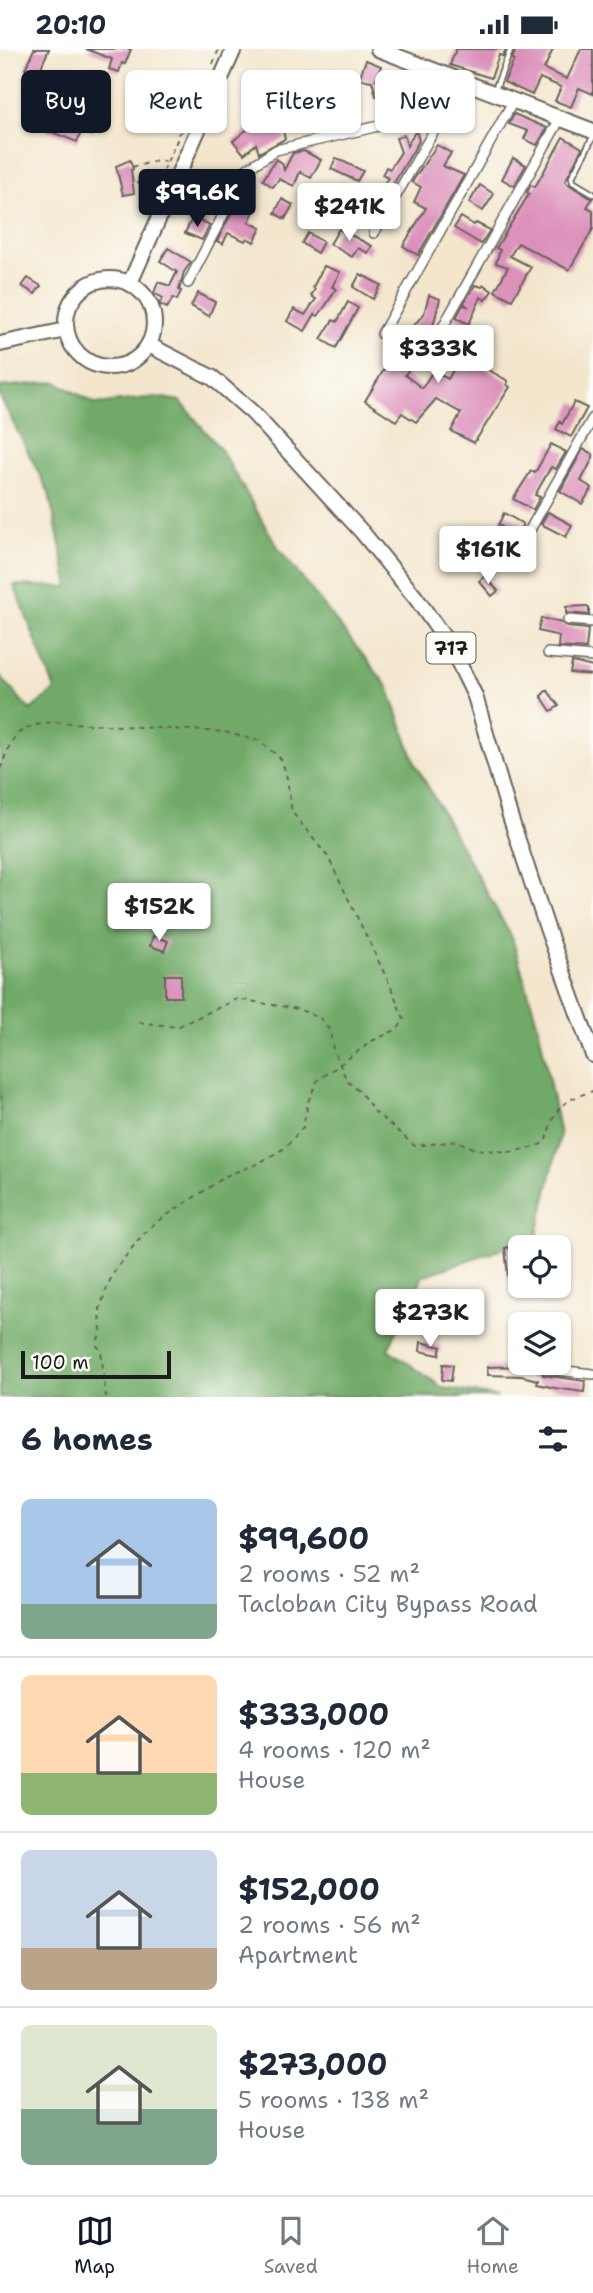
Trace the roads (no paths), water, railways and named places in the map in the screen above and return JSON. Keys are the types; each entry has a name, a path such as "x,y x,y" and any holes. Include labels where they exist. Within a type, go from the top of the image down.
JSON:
{"main road":[{"path":"130,283 234,49"},
{"path":"378,49 434,70"},
{"path":"475,85 593,131"},
{"path":"114,279 130,283 142,291 155,317 149,345 140,356 115,367 102,367 89,362 78,354 70,343 66,330 66,314 73,299 84,287 98,280 114,279"},
{"path":"0,344 66,330"},
{"name":"717","path":"149,345 213,378 253,413 362,532 416,598 452,649 475,696 510,816 593,1055"}],"street":[{"path":"382,334 514,100"},
{"path":"427,355 560,119"},
{"path":"188,283 247,169 276,150 375,127"},
{"path":"374,233 432,133"},
{"path":"527,535 593,418"},
{"path":"568,620 593,622"},
{"path":"548,653 593,657"},
{"path":"571,1372 593,1374"}],"lane":[{"path":"494,93 511,49"},
{"path":"593,137 572,177 573,182 593,194"}]}
